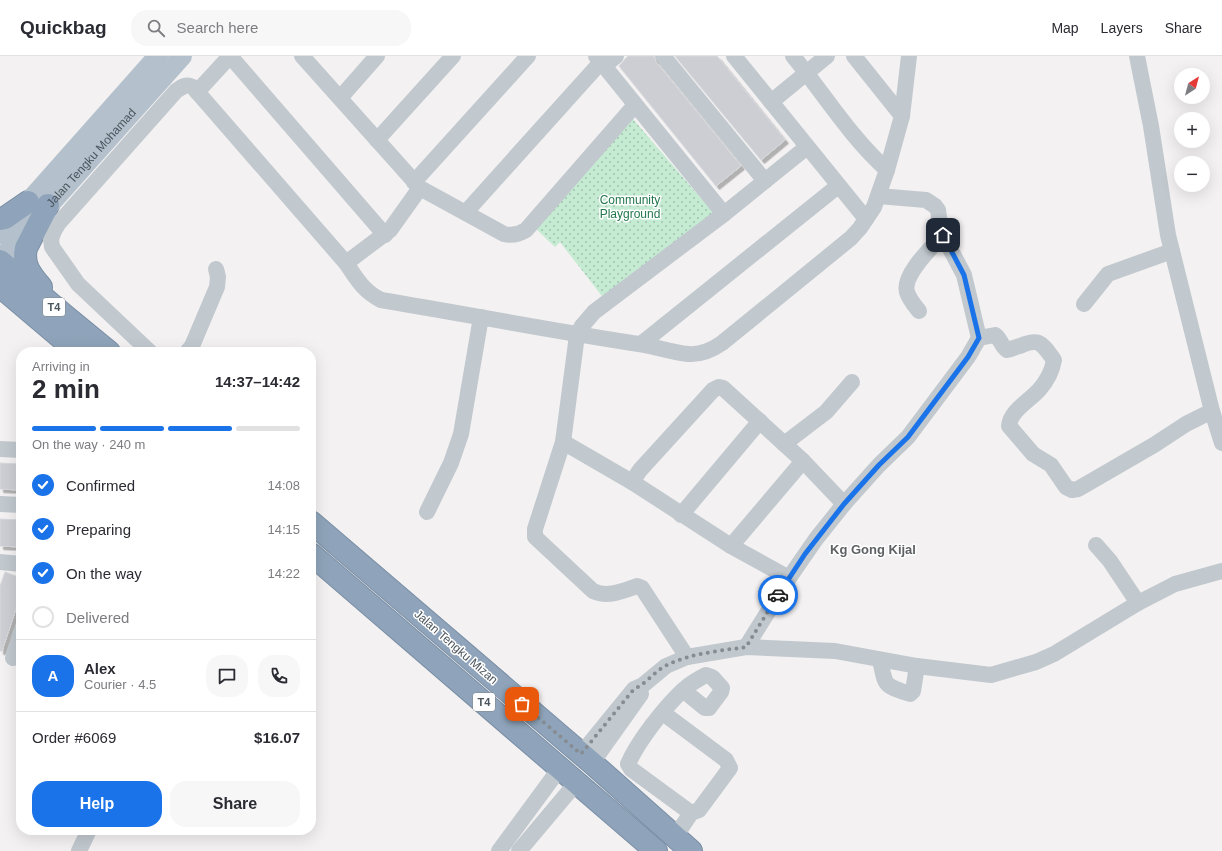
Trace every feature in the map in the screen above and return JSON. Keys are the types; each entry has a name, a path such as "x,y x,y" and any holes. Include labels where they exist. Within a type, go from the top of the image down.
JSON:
{"highway":[{"path":"0,219 38,204"},
{"path":"38,204 26,248 25,262 27,270 58,323"},
{"name":"T4","path":"0,260 58,323 75,347"},
{"name":"T4","path":"0,286 58,323 100,347"},
{"path":"0,299 58,323"},
{"name":"Jalan Tengku Mizan","path":"316,526 692,851"},
{"name":"Jalan Tengku Mizan","path":"316,558 656,851"}],"main road":[{"name":"Jalan Tengku Mohamad","path":"0,260 38,204 158,56"},
{"name":"Jalan Tengku Mohamad","path":"0,234 38,204 182,56"}],"street":[{"path":"197,92 230,56 385,235"},
{"path":"340,98 377,56"},
{"path":"377,140 453,56"},
{"path":"346,263 390,230 417,185 528,56"},
{"path":"466,212 600,61 616,56"},
{"path":"663,56 764,181"},
{"path":"734,56 866,219"},
{"path":"794,56 857,140 887,170"},
{"path":"770,102 827,56"},
{"path":"854,56 902,116"},
{"path":"145,347 78,284 52,246 51,239 58,224 176,91 183,86 188,85 193,87 346,263 363,287 371,295 381,300 642,344 688,354 704,352 715,348 851,238 866,219 874,207 878,196 902,116 909,56"},
{"path":"1137,56 1151,126 1168,235 1212,411 1222,443"},
{"path":"303,57 417,185 504,234 511,236 526,230 635,104"},
{"path":"600,61 724,214"},
{"path":"687,657 642,588 637,586 606,595 593,591 535,536 535,529 563,442 577,334 594,312 724,214 807,147"},
{"path":"642,344 838,186"},
{"path":"746,647 789,578 816,539 844,504 879,465 908,437 968,357 979,338 964,275 943,235 938,210 926,200 878,196"},
{"path":"919,311 907,293 908,282 922,257 943,235"},
{"path":"1084,304 1108,274 1172,251"},
{"path":"191,347 217,287 218,277 216,269"},
{"path":"427,512 451,463 461,434 481,317"},
{"path":"979,338 996,335 1002,347 1007,350 1031,341 1035,342 1045,348 1054,360 1052,371 1045,382 1038,391 1011,417 1009,426 1033,454 1051,465 1066,487 1072,490 1078,489 1154,446 1186,424 1212,411"},
{"path":"784,444 826,412 852,382"},
{"path":"632,482 640,470 713,390 720,387 723,388 803,461 844,504"},
{"path":"681,515 760,421"},
{"path":"563,442 632,482 731,546 789,578"},
{"path":"0,449 16,450"},
{"path":"731,546 803,461"},
{"path":"0,504 16,505"},
{"path":"1096,545 1110,561 1138,603"},
{"path":"0,562 16,564"},
{"path":"587,759 626,697 634,689 643,685 666,666 687,657 746,647 835,651 917,666 991,675 1036,662 1054,654 1138,603 1175,584 1222,571"},
{"path":"13,658 16,648"},
{"path":"880,660 885,682 889,687 910,694 913,691 917,666"},
{"path":"683,690 663,713 634,752 628,764 631,769 692,813"},
{"path":"663,713 726,760 730,768 699,810 692,813 675,837"},
{"path":"499,851 560,768"},
{"path":"519,851 576,782"},
{"path":"79,851 87,835"}],"green space":[{"name":"Community Playground","path":"633,119 717,217 605,300 560,242 555,247 534,227"}],"building":[{"path":"628,56 654,56 656,62 741,166 716,186 619,66"},
{"path":"675,56 717,56 785,140 761,160"},
{"path":"0,463 16,464 16,490 0,489"},
{"path":"0,519 16,520 16,547 0,546"},
{"path":"5,572 16,576 16,609 2,651 0,651 0,586"}],"way so far":[{"path":"522,704 581,754 626,697 634,689 643,685 655,673 666,666 687,657 746,647 778,595"}],"district":[{"name":"Kg Gong Kijal","path":"873,549"}],"route":[{"path":"778,595 805,554 844,504 879,465 908,437 968,357 979,338 964,275 943,235"}]}
